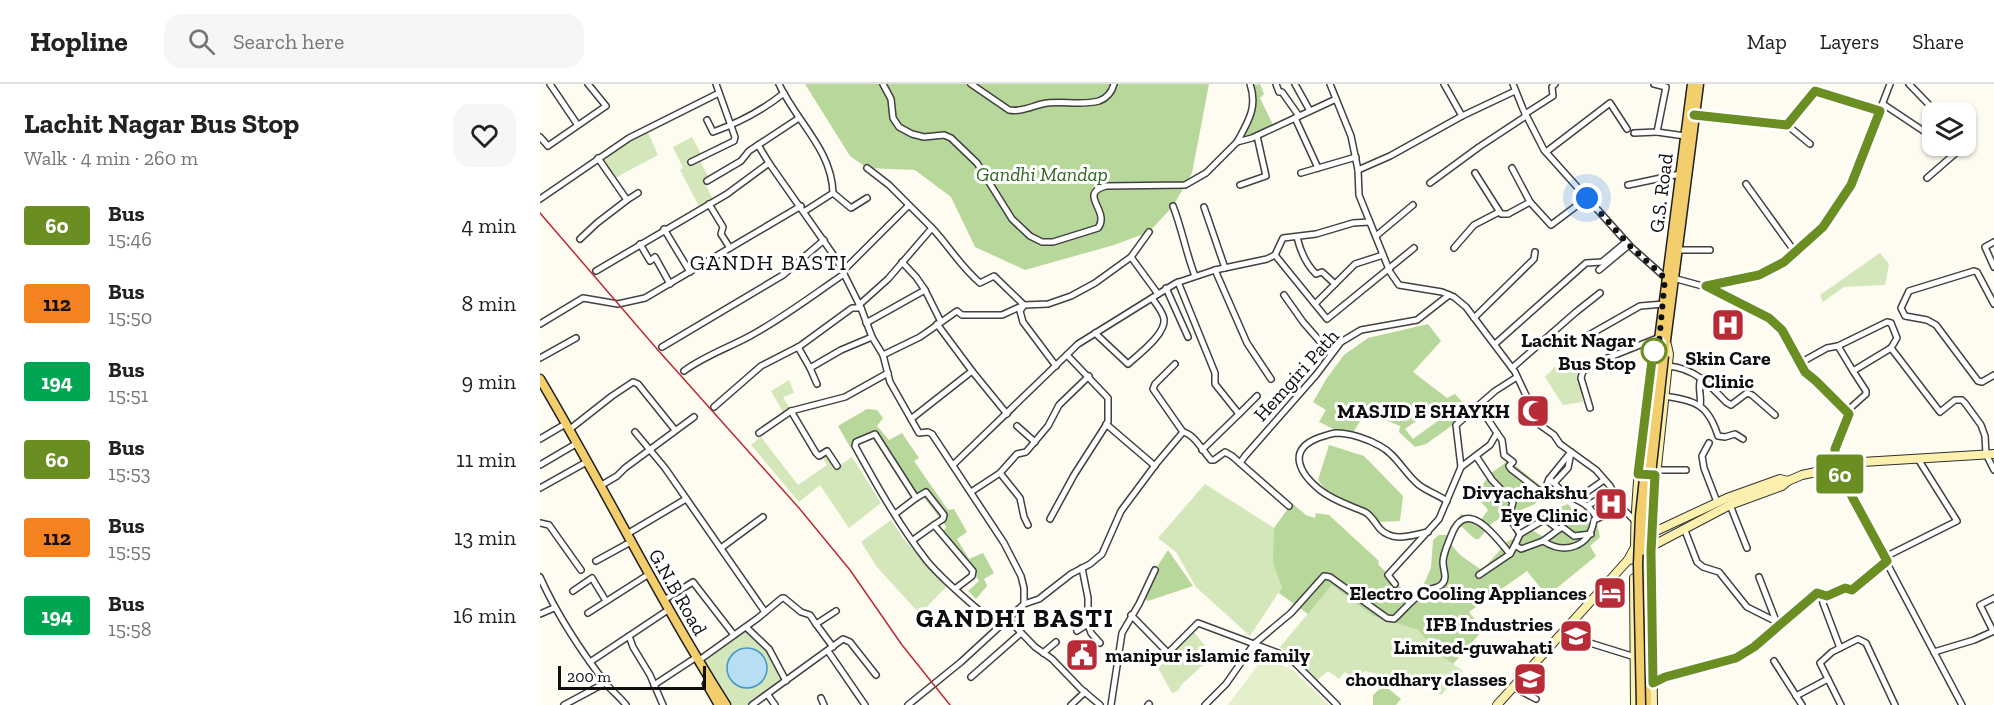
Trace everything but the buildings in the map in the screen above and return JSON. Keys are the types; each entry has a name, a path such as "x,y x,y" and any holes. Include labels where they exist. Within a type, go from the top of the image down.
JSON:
{"main road":[{"name":"G.S. Road","path":"1662,340 1692,84"},
{"name":"G.S. Road","path":"1662,340 1664,304 1677,250 1699,84"},
{"path":"1641,705 1639,526 1662,340"},
{"path":"1653,705 1652,533 1656,470 1669,354 1662,340"},
{"path":"1635,705 1631,559 1635,547 1638,474 1653,352 1662,340"},
{"path":"1647,705 1645,535 1660,355"},
{"path":"540,379 600,486 620,527"},
{"path":"540,389 566,428 583,464 620,527"},
{"path":"1497,705 1631,559 1684,528 1730,505 1782,486 1788,481 1836,467 1862,462 1990,454"},
{"path":"1640,462 1656,470"},
{"path":"1638,474 1656,470"},
{"path":"1635,547 1652,533 1717,502 1780,479 1788,481"},
{"name":"G.N.B Road","path":"620,527 627,534 664,600 719,705"},
{"name":"G.N.B Road","path":"620,527 665,612 726,705"}],"street":[{"path":"550,84 577,124"},
{"path":"540,137 548,146 606,106 588,84"},
{"path":"691,162 734,141 735,137 716,84"},
{"path":"779,84 823,152 833,181 834,192 851,208 867,198"},
{"path":"883,84 891,99 893,118 899,127 924,137 944,135 951,138 977,164 1012,219 1021,229 1042,242 1053,242 1098,228 1102,223 1102,216 1093,198 1098,188 1185,185 1206,173 1237,142 1250,119 1254,106 1253,85"},
{"path":"971,84 1009,110 1015,111 1042,104 1085,103 1100,100 1107,97 1114,84"},
{"path":"1276,84 1297,117 1318,168"},
{"path":"1295,84 1310,111"},
{"path":"1330,84 1349,129 1358,170 1359,195 1383,255 1399,285 1449,295 1466,307 1512,368 1540,425 1596,470 1622,508 1652,533"},
{"path":"1444,84 1462,116"},
{"path":"1513,84 1526,115 1546,152 1628,243 1669,278 1706,286 1769,318 1782,330 1805,372 1847,411 1849,414 1835,449 1836,467 1962,705"},
{"path":"1654,84 1666,87 1657,132"},
{"path":"1706,286 1759,275 1784,262 1823,227 1851,185 1890,84"},
{"path":"1909,84 1926,102"},
{"path":"1430,183 1553,96 1553,85"},
{"path":"1358,170 1390,156 1462,116 1515,91"},
{"path":"1787,125 1815,91 1880,111"},
{"path":"540,199 629,138 719,93"},
{"path":"707,120 713,132 730,126 784,93"},
{"path":"1237,142 1257,136 1336,99"},
{"path":"1546,152 1610,103 1627,129"},
{"path":"1882,104 1922,130"},
{"path":"1694,115 1787,125 1810,144"},
{"path":"707,181 741,160 749,151 799,118"},
{"path":"1634,134 1657,132 1685,136"},
{"path":"1240,185 1266,176 1257,136"},
{"path":"758,145 803,208 844,273 872,337 883,355 890,382 919,434 928,432 932,434 992,523 1016,567 1024,588 1024,604"},
{"path":"1927,178 1952,156"},
{"path":"1301,173 1356,157"},
{"path":"598,158 627,200"},
{"path":"596,271 727,194 769,163"},
{"path":"867,168 889,185 932,228 947,244 966,272 980,282 994,276 1024,305"},
{"path":"1512,168 1530,202 1551,225 1587,198"},
{"path":"1475,173 1501,214 1508,214 1530,202"},
{"path":"1628,185 1680,174"},
{"path":"1746,184 1795,252"},
{"path":"540,324 583,298 611,303 627,303 645,298 730,248 834,192"},
{"path":"580,239 597,223 638,193"},
{"path":"709,204 723,226 721,234 730,248"},
{"path":"1376,236 1413,205"},
{"path":"684,371 698,361 764,328 844,273 908,206"},
{"path":"1173,206 1181,228 1184,248 1195,276"},
{"path":"1204,207 1225,268"},
{"path":"1454,248 1474,225 1499,212"},
{"path":"953,465 1078,344 1166,288 1215,270 1268,259 1275,255 1283,238 1326,232 1353,223 1369,222"},
{"path":"714,407 761,366 798,347 852,308 860,307 888,279 932,228"},
{"path":"664,230 690,272"},
{"path":"883,355 920,337 957,311 962,315 1002,315 1024,305 1048,304 1071,296 1095,283 1131,257 1149,232"},
{"path":"1297,237 1311,269 1316,274 1322,272 1335,284"},
{"path":"662,347 783,275 824,240"},
{"path":"1994,242 1984,247 1994,267"},
{"path":"1599,270 1628,243"},
{"path":"1495,344 1586,263 1602,262 1628,243"},
{"path":"640,244 650,261 655,258 670,284"},
{"path":"1275,255 1327,319 1414,248"},
{"path":"1677,250 1710,250"},
{"path":"1474,318 1534,259 1535,252"},
{"path":"1315,304 1355,264 1383,255"},
{"path":"1131,257 1158,294"},
{"path":"902,262 925,290 939,323 972,371 1007,414"},
{"path":"1215,270 1247,343 1271,379"},
{"path":"1993,301 1977,272 1974,271 1909,291 1901,308 1905,316 1927,320 1936,325 1977,381 1982,382 1994,375"},
{"path":"1178,282 1215,373 1215,384 1239,414"},
{"path":"1166,288 1188,337"},
{"path":"866,323 925,290"},
{"path":"1512,368 1600,293"},
{"path":"1284,294 1303,322 1331,354"},
{"name":"Hemgiri Path","path":"1240,463 1266,430 1316,375 1341,342 1356,333 1416,320 1449,295"},
{"path":"1095,333 1128,364 1162,332 1165,321 1152,298"},
{"path":"1575,343 1640,306 1664,304"},
{"path":"1024,305 1020,311 1023,322 1056,366"},
{"path":"1800,363 1827,348 1838,346 1887,322 1891,323 1898,338 1891,348 1853,371"},
{"path":"810,368 841,350 872,337"},
{"path":"540,358 576,338"},
{"path":"1590,408 1581,378 1583,371 1605,359 1662,340"},
{"path":"1838,346 1866,391 1866,394 1847,411"},
{"path":"798,347 817,384"},
{"path":"1891,348 1940,412 1955,400 1962,400 1965,403 1981,425 1994,470"},
{"path":"1050,519 1108,422 1108,398 1067,355"},
{"path":"1175,364 1155,384 1153,389 1183,432 1191,436 1211,460 1226,452 1289,506"},
{"path":"1668,366 1679,367 1701,378 1731,405 1747,393 1775,415"},
{"path":"911,419 972,371"},
{"path":"759,433 791,411 844,397 888,373"},
{"path":"971,492 1000,473 1017,454 1026,452 1048,426 1059,405 1089,376"},
{"path":"1395,584 1388,575 1439,519 1461,467 1456,425 1495,391 1517,377"},
{"path":"1700,406 1702,398 1699,382 1701,378"},
{"path":"540,439 566,428 633,382 638,384 675,430"},
{"path":"1202,450 1257,396"},
{"path":"1664,396 1692,401 1713,418 1719,436 1735,434 1743,440"},
{"path":"1479,406 1502,440 1504,455 1514,462 1509,466 1511,469 1544,495 1571,452"},
{"path":"791,411 816,453 819,456 827,451 837,466"},
{"path":"600,486 617,476 694,417"},
{"path":"1106,424 1155,466"},
{"path":"1017,426 1035,442"},
{"path":"635,432 665,468 765,612"},
{"path":"908,705 1024,604 1039,599 1102,554 1121,511 1183,432"},
{"path":"1428,532 1413,537 1398,538 1389,535 1366,513 1331,499 1317,488 1300,464 1298,456 1301,448 1308,442 1327,435 1338,433 1355,436 1381,446 1419,484 1447,501"},
{"path":"1461,467 1490,445 1497,433"},
{"path":"916,498 875,434 856,442 855,446 895,514 928,562 998,627"},
{"path":"1709,443 1702,456 1704,468 1717,502"},
{"path":"540,465 574,445"},
{"path":"1476,456 1492,480 1513,502 1509,518 1520,534"},
{"path":"1840,648 1822,597 1845,588 1852,590 1886,559 1956,521 1918,459"},
{"path":"540,488 583,464"},
{"path":"1656,470 1686,470"},
{"path":"1000,473 1020,498 1028,525"},
{"path":"1585,504 1584,494 1604,480"},
{"path":"1552,481 1563,494 1585,504 1597,518"},
{"path":"1585,504 1612,491"},
{"path":"895,514 926,492 944,515 943,519 913,540"},
{"path":"627,534 686,499"},
{"path":"1730,505 1747,548"},
{"path":"1543,541 1557,548 1577,545 1591,534 1594,520 1622,508"},
{"path":"721,548 763,517"},
{"path":"1204,705 1226,684 1254,644 1291,613 1324,576 1387,618 1394,619 1425,591 1444,583 1445,554 1455,525 1463,520 1471,518 1481,522 1510,554"},
{"path":"1479,575 1510,554 1520,534 1545,519 1558,529"},
{"path":"540,523 549,525 581,570"},
{"path":"934,525 973,571 972,576 956,589"},
{"path":"1515,545 1521,549 1543,541 1562,527 1574,536 1591,534"},
{"path":"1684,528 1697,562 1703,567 1719,572 1747,607 1773,620 1778,626"},
{"path":"596,561 627,544"},
{"path":"1082,568 1088,598 1088,624 1091,633 1100,643"},
{"path":"1112,705 1122,633 1129,624 1131,615 1140,604 1155,570"},
{"path":"588,613 646,576"},
{"path":"540,577 571,637 626,705"},
{"path":"1759,577 1778,626"},
{"path":"573,591 592,578 606,602"},
{"path":"664,600 693,582 734,635"},
{"path":"1653,683 1665,677 1736,658 1754,647 1817,593 1827,596"},
{"path":"654,685 746,627 784,598 801,612 810,615 865,705"},
{"path":"1934,652 1974,640 1994,631 1980,605 1994,598"},
{"path":"710,603 717,599"},
{"path":"540,614 554,608"},
{"path":"816,624 836,611"},
{"path":"590,662 665,612"},
{"path":"1131,615 1168,653 1198,623 1289,657 1337,705"},
{"path":"1008,619 1100,705"},
{"path":"1077,631 1088,624"},
{"path":"746,627 769,649 786,681"},
{"path":"972,677 1021,633"},
{"path":"1561,634 1635,657"},
{"path":"629,636 663,705"},
{"path":"752,705 843,639 848,640 876,675"},
{"path":"1841,705 1820,663 1832,652 1858,639 1866,644 1894,705"},
{"path":"1043,652 1056,642"},
{"path":"1774,661 1802,705"},
{"path":"1796,696 1828,679"},
{"path":"564,705 606,683"},
{"path":"1513,687 1536,699"},
{"path":"1071,705 1085,692"},
{"path":"768,695 775,705"},
{"path":"820,698 824,705"}],"green space":[{"name":"Gandhi Mandap","path":"805,84 1209,84 1192,173 1173,206 1149,232 1114,245 1025,270 975,247 951,197 915,170 867,168 850,156"},
{"path":"1260,84 1264,94 1260,98 1273,125 1246,139 1244,135 1255,105 1254,85"},
{"path":"647,130 658,155 615,178 601,157"},
{"path":"692,137 701,154 700,161 710,180 705,184 713,199 699,206 680,170 683,168 673,147"},
{"path":"1880,253 1889,264 1885,285 1844,287 1823,302 1820,295"},
{"path":"1428,324 1441,341 1413,372 1447,398 1455,394 1471,412 1426,444 1415,447 1399,432 1400,426 1366,412 1350,437 1319,422 1326,410 1313,402 1327,378 1344,355 1368,338","holes":["1435,408 1442,418 1413,439 1405,429"]},
{"path":"1565,357 1577,369 1581,378 1583,402 1563,405 1545,377"},
{"path":"789,380 794,393 783,397 790,409 783,412 771,391"},
{"path":"867,409 877,410 883,418 877,426 889,440 902,433 919,458 914,461 948,510 954,509 967,532 957,539 969,559 983,553 994,573 984,579 987,586 976,599 968,591 979,581 978,579 940,533 946,528 945,525 923,496 916,498 878,435 850,447 838,426"},
{"path":"761,437 798,485 827,465 822,457 828,453 837,467 852,457 881,503 849,528 820,485 799,502 751,445"},
{"path":"1329,445 1364,456 1403,496 1400,521 1380,522 1335,502 1318,480"},
{"path":"1508,461 1546,490 1535,504 1493,522 1479,539 1475,539 1459,527 1449,542 1460,555 1480,569 1484,568 1508,541 1532,530 1542,536 1554,534 1546,512 1568,504 1577,516 1594,510 1600,537 1590,546 1596,556 1547,596 1527,571 1469,612 1483,630 1453,664 1437,653 1418,630 1373,616 1332,585 1308,614 1279,593 1282,587 1273,563 1274,528 1292,503 1306,515 1315,518 1316,513 1329,515 1379,561 1378,564 1412,599 1418,597 1431,568 1433,540 1439,535 1448,535 1461,514 1478,524 1488,510 1475,495 1491,473"},
{"path":"1205,484 1307,549 1250,636 1196,587 1176,552 1158,538"},
{"path":"891,520 903,538 946,587 920,614 877,567 861,542"},
{"path":"1168,550 1193,586 1148,601 1142,598 1155,570"},
{"path":"1332,585 1373,616 1418,630 1437,653 1463,671 1441,695 1422,684 1365,671 1353,680 1345,672 1339,679 1328,671 1315,682 1293,657 1280,647"},
{"path":"747,630 770,654 784,681 751,705 732,705 704,661"},
{"path":"1194,632 1213,656 1181,685 1179,690 1172,693 1158,668"},
{"path":"1264,657 1293,670 1329,705 1228,705"},
{"path":"1384,685 1401,699 1396,705 1373,705 1373,695"}],"water":[{"path":"747,648 755,649 761,654 766,660 766,676 761,682 755,687 747,688 739,687 733,682 728,676 727,668 728,660 733,654 739,649"}],"railway":[{"path":"540,213 657,349 799,508 850,570 902,645 950,705"}],"bus line":[{"name":"60","path":"1659,343 1653,352 1638,474 1655,475 1651,552 1653,683 1686,670 1736,658 1754,647 1817,593 1827,596 1845,588 1852,590 1887,561 1836,467 1835,449 1849,414 1805,372 1782,330 1769,318 1706,286 1759,275 1784,262 1823,227 1851,185 1880,111 1814,91 1792,122 1787,125 1694,115"}],"place":[{"name":"Skin Care Clinic","path":"1728,325"},
{"name":"Lachit Nagar Bus Stop","path":"1654,351"},
{"name":"MASJID E SHAYKH","path":"1533,411"},
{"name":"Divyachakshu Eye Clinic","path":"1611,504"},
{"name":"Electro Cooling Appliances","path":"1610,593"},
{"name":"IFB Industries Limited-guwahati","path":"1576,636"},
{"name":"manipur islamic family","path":"1082,655"},
{"name":"choudhary classes","path":"1530,679"}],"district":[{"name":"GANDH BASTI","path":"769,262"},
{"name":"GANDHI BASTI","path":"1015,618"}],"route":[{"path":"1587,198 1631,247 1665,278 1659,343 1654,351"}]}
